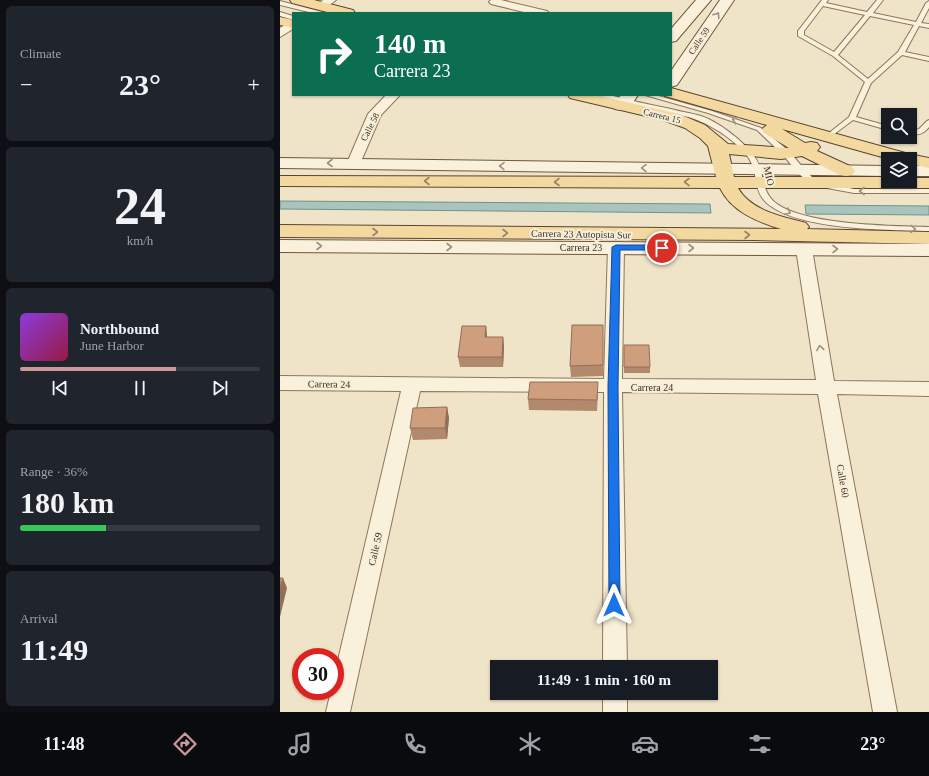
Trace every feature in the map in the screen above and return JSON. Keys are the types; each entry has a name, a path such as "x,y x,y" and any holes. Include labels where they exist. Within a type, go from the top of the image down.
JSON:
{"main road":[{"path":"297,0 345,12"},
{"path":"280,21 292,24"},
{"path":"672,93 883,152"},
{"name":"Carrera 15","path":"584,96 625,101 685,122 706,133 716,144 733,195 745,206 772,220 792,226 869,237"},
{"path":"730,110 771,130 806,150 815,157 846,170"},
{"path":"716,144 724,149 745,149 787,154 806,150 827,137"},
{"path":"917,161 929,163"},
{"path":"280,180 759,176 814,183 929,183"},
{"name":"Carrera 23 Autopista Sur","path":"280,231 534,233 622,241 869,237 929,238"},
{"path":"534,233 566,248"}],"street":[{"path":"672,37 704,0"},
{"name":"Calle 59","path":"672,81 727,0"},
{"path":"495,3 538,12"},
{"path":"280,33 292,25"},
{"name":"Calle 58","path":"354,163 375,114 392,96"},
{"path":"280,163 354,163 726,176"},
{"path":"759,176 800,170 881,170"},
{"path":"917,170 929,170"},
{"path":"615,660 613,387 622,241"},
{"name":"Carrera 23","path":"280,246 566,248 596,247 622,241 804,249 929,250"},
{"name":"Calle 60","path":"804,249 826,387 885,712"},
{"name":"Carrera 24","path":"280,383 412,386 826,387 929,389"},
{"name":"Calle 59","path":"338,712 412,386"},
{"path":"615,700 615,712"}],"lane":[{"path":"835,54 880,0"},
{"path":"868,82 835,54 801,36 801,30 823,2 916,25 929,26"},
{"path":"280,3 324,6"},
{"path":"827,137 852,118 868,82 901,53 929,3"},
{"path":"280,14 292,18"},
{"path":"901,53 929,59"},
{"name":"MIO","path":"604,96 698,118 722,132 745,149 754,160 763,194 771,203 791,214 841,224 929,229"},
{"path":"652,96 710,112 759,129 787,154 800,170 814,183 854,191 929,191"},
{"path":"852,118 881,126"},
{"path":"917,134 923,131 929,122"}],"water":[{"path":"280,201 710,204 711,213 280,209"},
{"path":"805,205 929,206 929,215 806,214"}],"building":[{"path":"572,325 603,325 603,365 570,366"},
{"path":"462,326 486,326 485,337 503,337 502,357 458,357"},
{"path":"624,345 649,345 650,367 624,367"},
{"path":"530,382 598,382 597,400 528,399"},
{"path":"447,407 445,428 410,428 413,408"},
{"path":"280,578 283,578 280,588"}],"route":[{"path":"614,605 613,387 616,247 662,248"}]}
